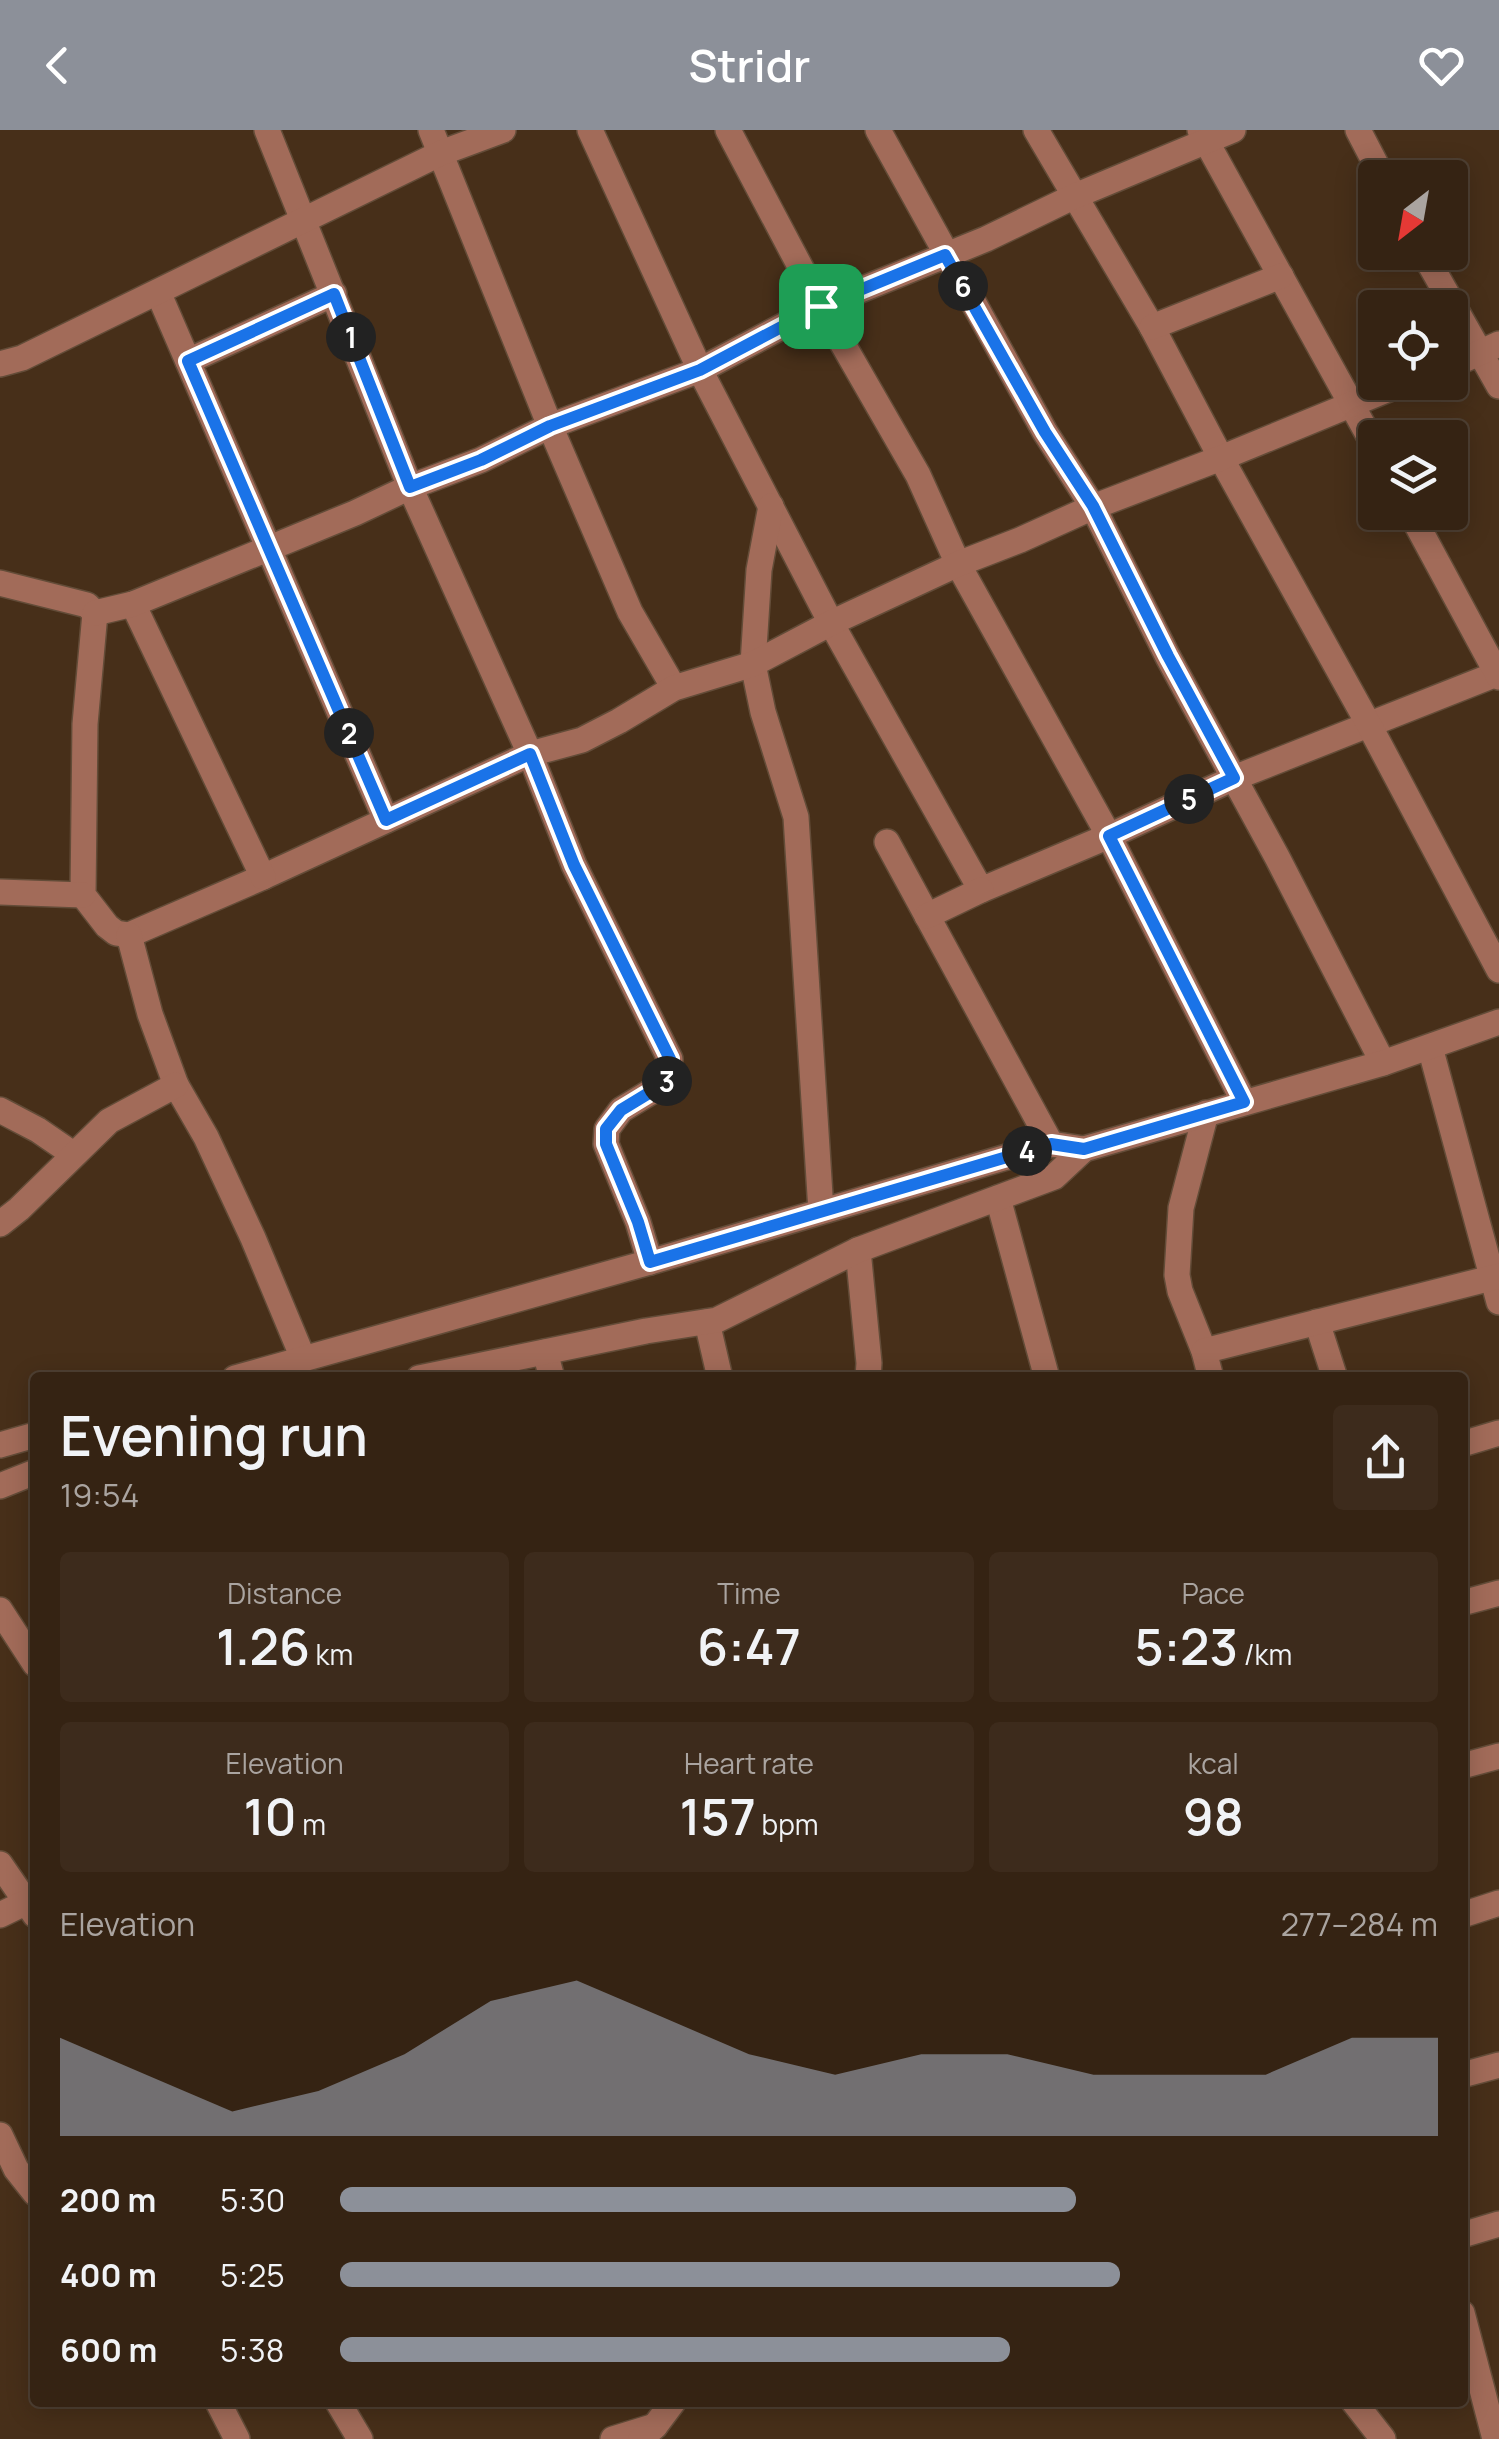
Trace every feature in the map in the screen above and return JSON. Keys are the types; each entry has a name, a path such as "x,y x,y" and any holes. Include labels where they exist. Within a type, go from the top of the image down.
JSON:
{"street":[{"path":"267,130 410,487 530,754 574,865 670,1059 667,1082 621,1110 606,1129 606,1144 650,1262"},
{"path":"0,364 13,362 305,220 436,141 503,130"},
{"path":"590,130 700,370 831,623 982,890"},
{"path":"728,130 821,306 918,475 958,564 1109,836 1244,1102"},
{"path":"878,130 1045,432 1093,506 1383,1063"},
{"path":"1036,130 1152,327 1499,970"},
{"path":"95,613 133,604 481,460 550,426 700,370 821,306 986,239 1203,135 1232,130"},
{"path":"1358,130 1374,160"},
{"path":"1203,135 1360,420"},
{"path":"436,141 550,426 630,612 674,688"},
{"path":"1435,270 1490,349 1499,386"},
{"path":"1152,327 1281,276"},
{"path":"158,292 386,820"},
{"path":"188,361 334,294"},
{"path":"95,613 85,724 83,895 107,926 116,933 129,935 530,754 582,740 674,688 753,664 958,564 1362,400"},
{"path":"771,506 759,570 753,664 763,712 796,817 822,1211"},
{"path":"928,916 1234,778 1498,675 1420,530"},
{"path":"0,583 87,605 95,613"},
{"path":"133,604 264,876"},
{"path":"887,842 1051,1144"},
{"path":"0,892 83,895"},
{"path":"129,935 150,1014 176,1085 206,1136 303,1358"},
{"path":"255,1372 1051,1144 1084,1149 1383,1063 1499,1022"},
{"path":"1204,1350 1497,1285 1430,1047"},
{"path":"0,1224 110,1121 176,1085"},
{"path":"0,1110 74,1154"},
{"path":"1206,1113 1182,1208 1177,1275 1209,1372"},
{"path":"448,1372 717,1320 858,1250 1054,1177 1084,1149"},
{"path":"998,1198 1045,1372"},
{"path":"858,1250 868,1372"},
{"path":"707,1322 719,1372"},
{"path":"1317,1322 1333,1372"},
{"path":"544,1352 550,1372"},
{"path":"1468,1442 1499,1433"},
{"path":"0,1445 30,1436"},
{"path":"1468,1601 1499,1593"},
{"path":"0,1610 30,1656"},
{"path":"1468,1764 1499,1756"},
{"path":"0,1864 30,1902"},
{"path":"1468,1913 1499,1903"},
{"path":"0,1915 30,1906"},
{"path":"1468,2074 1499,2066"},
{"path":"0,2135 16,2169 30,2187"},
{"path":"1468,2233 1499,2224"},
{"path":"1468,2336 1495,2439"},
{"path":"1470,2344 1499,2360"},
{"path":"221,2407 237,2439"},
{"path":"341,2407 360,2439"},
{"path":"613,2439 648,2433 669,2407"},
{"path":"1358,2407 1383,2439"}],"route":[{"path":"945,255 1045,432 1093,506 1234,778 1109,836 1244,1102 1084,1149 1051,1144 650,1262 606,1144 606,1129 621,1110 667,1082 670,1059 574,865 530,754 386,820 188,361 334,294 410,487 481,460 550,426 700,370 821,306 945,255"}]}
